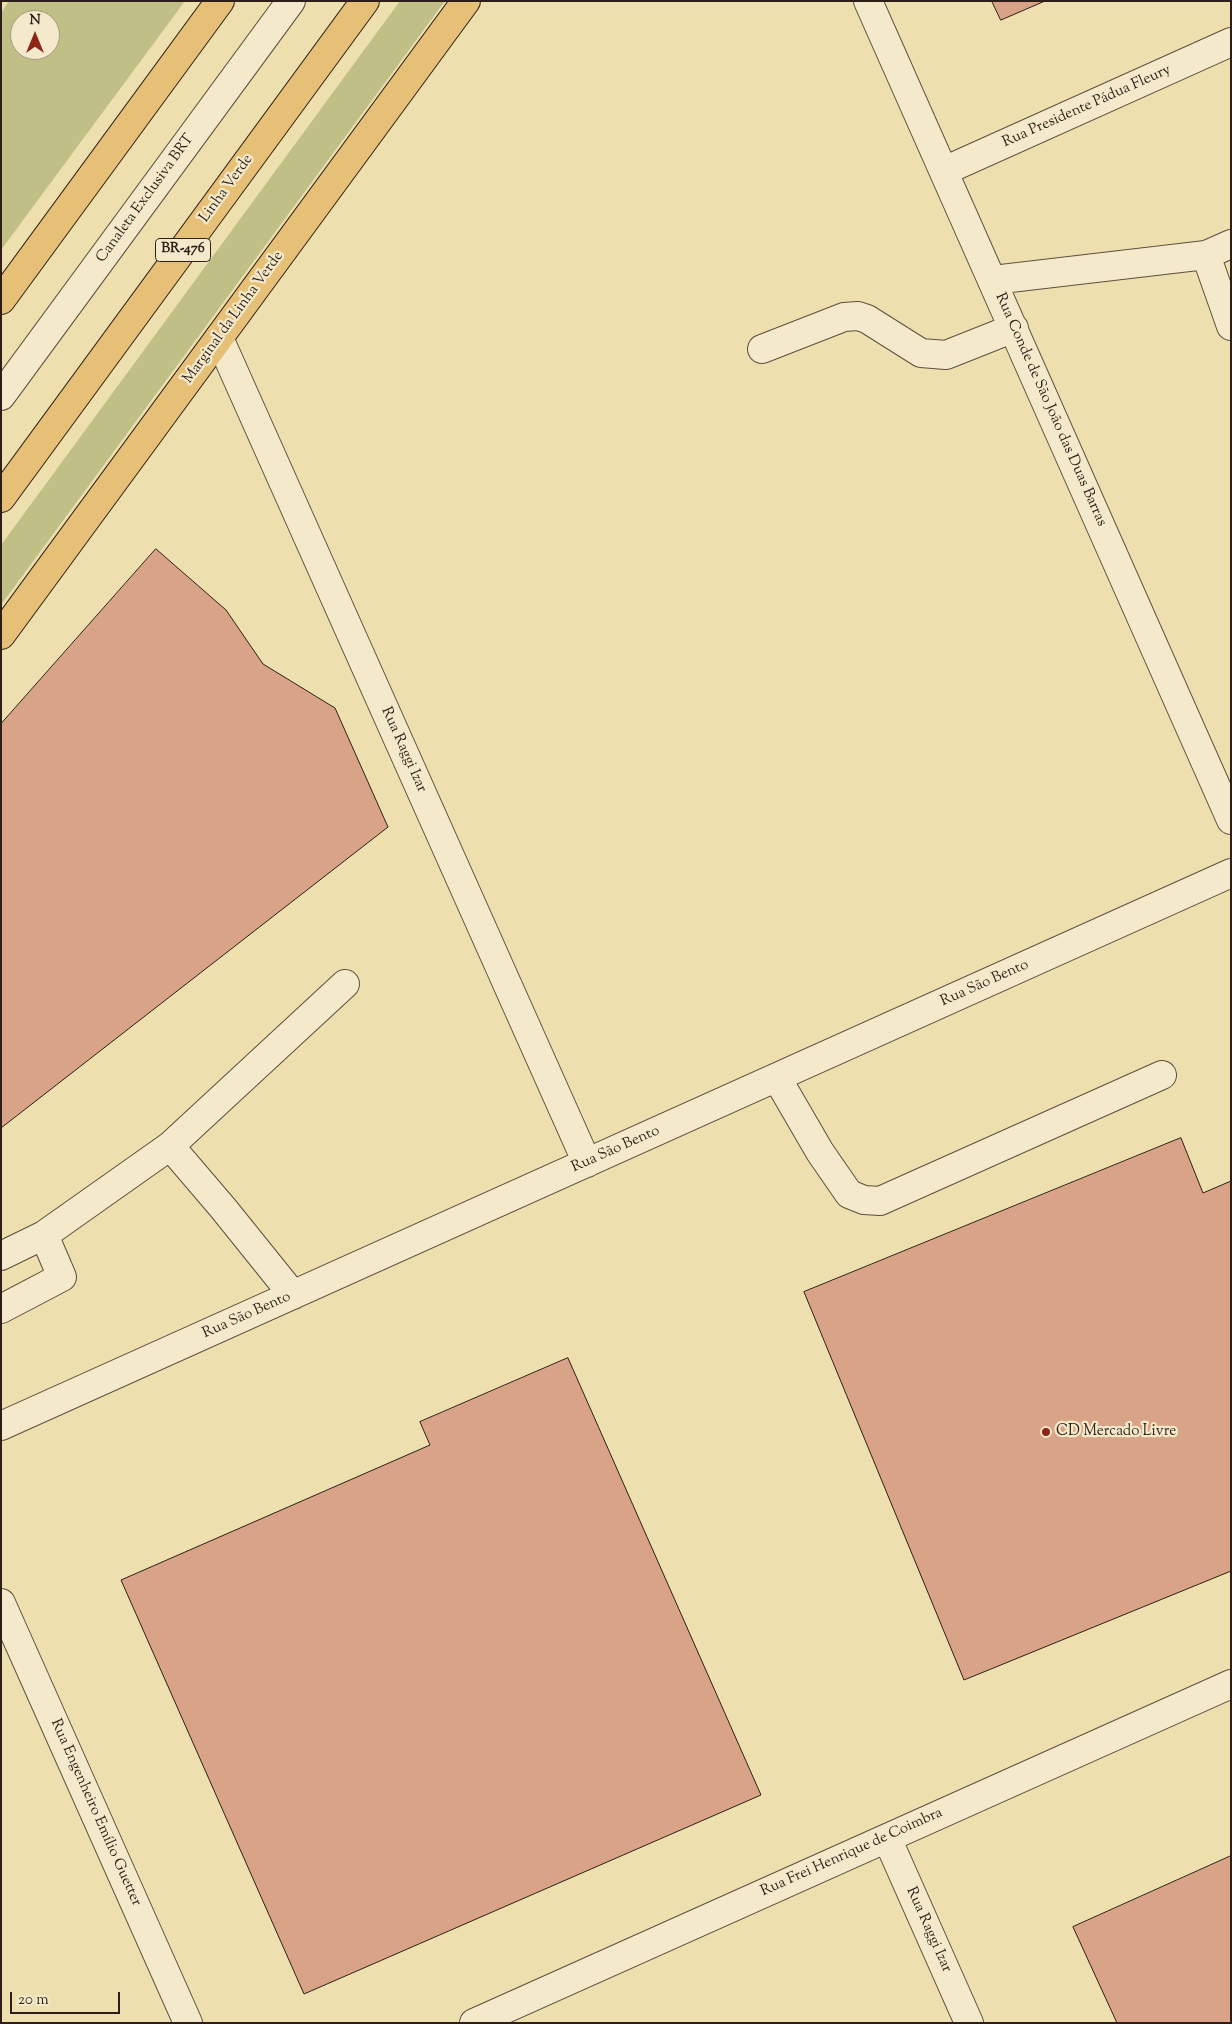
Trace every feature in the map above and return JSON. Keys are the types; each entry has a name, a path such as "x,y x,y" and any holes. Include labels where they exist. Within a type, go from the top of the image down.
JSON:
{"main road":[{"path":"1,300 220,1"},
{"name":"Linha Verde","path":"1,498 365,1"},
{"name":"Marginal da Linha Verde","path":"1,635 466,1"}],"street":[{"name":"Canaleta Exclusiva BRT","path":"1,396 291,1"},
{"name":"Rua Conde de São João das Duas Barras","path":"868,1 1231,820"},
{"name":"Rua Presidente Pádua Fleury","path":"944,171 1231,42"},
{"path":"993,280 1206,255 1231,244"},
{"path":"1206,255 1231,326"},
{"path":"762,348 844,318 858,316 867,319 921,353 946,355 1014,328"},
{"name":"Rua Raggi Izar","path":"219,338 587,1163"},
{"name":"Rua São Bento","path":"1,1426 1231,874"},
{"path":"1,1256 44,1235 170,1146 345,984"},
{"path":"777,1078 820,1152 849,1194 864,1200 880,1200 1162,1074"},
{"path":"170,1146 293,1295"},
{"path":"1,1309 62,1277 44,1235"},
{"name":"Rua Engenheiro Emílio Guetter","path":"1,1603 188,2023"},
{"name":"Rua Frei Henrique de Coimbra","path":"474,2023 1231,1684"},
{"name":"Rua Raggi Izar","path":"886,1838 969,2023"}],"green space":[{"path":"9,1 185,1 1,250 1,13"},
{"path":"400,1 445,1 1,605 1,545"}],"building":[{"path":"992,1 1045,1 1001,20"},
{"path":"156,549 226,610 263,664 335,708 388,827 1,1128 1,724"},
{"name":"CD Mercado Livre","path":"1181,1138 1203,1193 1231,1181 1231,1571 964,1680 804,1292"},
{"path":"568,1358 761,1795 304,1994 121,1580 430,1445 420,1422"},
{"path":"1231,1856 1231,2023 1117,2023 1073,1927"}],"place":[{"name":"CD Mercado Livre","path":"1046,1432"}]}
